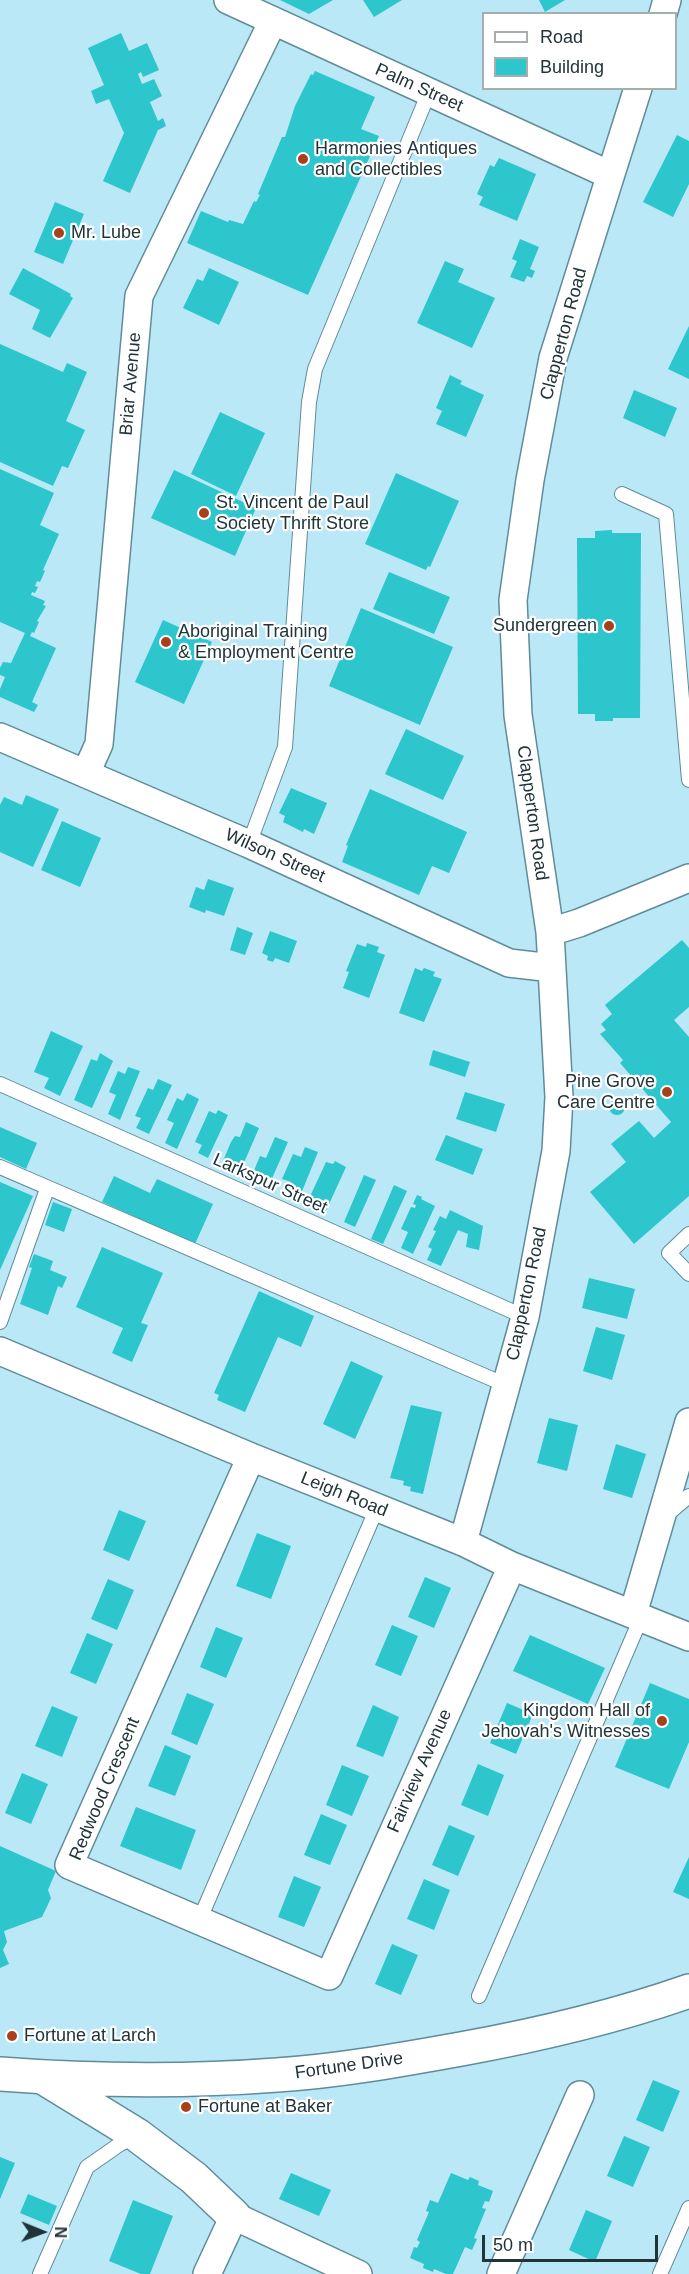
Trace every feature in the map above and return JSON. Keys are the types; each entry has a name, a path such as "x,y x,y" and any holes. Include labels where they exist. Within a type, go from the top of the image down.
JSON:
{"main road":[{"name":"Fortune Drive","path":"0,2074 43,2078 162,2080 278,2075 389,2062 539,2034 689,1991"},
{"path":"43,2078 137,2135 194,2178 234,2216"}],"street":[{"name":"Palm Street","path":"228,0 610,175"},
{"name":"Briar Avenue","path":"86,773 99,744 139,296 273,21"},
{"name":"Clapperton Road","path":"463,1542 525,1317 556,1151 559,1097 550,932 518,715 513,600 530,480 554,358 637,90"},
{"name":"Wilson Street","path":"0,736 249,844 509,963 552,968"},
{"path":"550,932 579,923 689,878"},
{"name":"Leigh Road","path":"0,1351 251,1457 463,1542 512,1566 689,1637"},
{"path":"637,1616 659,1521 689,1422"},
{"name":"Redwood Crescent","path":"251,1457 69,1865 328,1976"},
{"name":"Fairview Avenue","path":"328,1976 512,1566"},
{"path":"501,2274 580,2096"},
{"path":"207,2274 234,2216 351,2273"}],"lane":[{"path":"249,844 285,747 309,402 315,369 429,92"},
{"path":"622,494 666,514 685,694 689,780"},
{"name":"Larkspur Street","path":"0,1084 525,1317"},
{"path":"0,1167 506,1385"},
{"path":"0,1322 47,1189"},
{"path":"689,1234 669,1253 689,1274"},
{"path":"659,1521 689,1496"},
{"path":"199,1921 377,1508"},
{"path":"479,1995 637,1616"},
{"path":"40,2274 87,2167 137,2135"},
{"path":"660,2274 689,2208"}],"building":[{"path":"280,0 333,0 309,14"},
{"path":"363,0 402,0 374,17"},
{"path":"539,0 565,0 545,12"},
{"path":"121,33 129,51 147,43 159,70 143,77 141,72 138,74 142,84 154,79 162,96 150,102 158,121 163,118 166,126 158,130 130,193 103,181 124,133 109,99 96,104 91,91 104,85 88,48"},
{"path":"315,71 375,97 361,129 379,136 308,295 187,243 201,211 228,222 229,220 243,224 254,201 256,202 260,195 258,194 282,137 285,137 295,106 311,74 313,75"},
{"path":"677,135 689,141 689,184 673,217 643,202"},
{"path":"499,158 536,174 517,221 479,205 483,197 477,194 490,165 494,167"},
{"name":"Mr. Lube","path":"55,202 84,214 63,264 34,252"},
{"path":"520,239 539,247 530,269 535,271 532,278 527,276 524,282 510,277 517,261 512,259"},
{"path":"445,261 464,269 458,282 495,298 472,348 417,323"},
{"path":"23,268 71,294 73,298 50,338 32,329 40,310 9,294"},
{"path":"209,268 239,282 219,325 183,308 197,279 203,281"},
{"path":"689,326 689,379 668,369"},
{"path":"0,344 63,372 67,363 87,372 66,421 85,430 68,468 62,466 53,486 0,462"},
{"path":"450,375 462,381 460,384 484,395 466,437 436,424 442,411 436,408"},
{"path":"634,390 677,408 665,437 623,418"},
{"path":"220,412 265,433 236,496 191,474"},
{"path":"0,469 54,493 40,525 59,534 40,582 37,581 35,586 38,587 31,595 45,601 43,605 46,606 37,621 39,622 34,633 32,632 30,636 56,648 32,702 38,705 34,712 0,697 0,689 5,677 0,675 0,668 3,662 11,663 25,633 0,622"},
{"name":"St. Vincent de Paul Society Thrift Store","path":"174,470 256,508 235,556 151,518"},
{"path":"396,473 459,501 430,567 428,566 426,570 365,544"},
{"name":"Sundergreen","path":"612,530 612,533 641,533 640,718 595,721 595,714 578,714 577,538 595,538 595,531"},
{"path":"389,572 450,597 434,634 373,609"},
{"path":"361,608 453,647 420,725 329,686"},
{"path":"163,620 212,642 184,704 135,682"},
{"path":"406,729 464,756 443,800 385,774"},
{"path":"291,788 327,803 314,834 304,829 303,832 283,822 285,816 279,813"},
{"path":"370,789 467,832 449,873 432,866 419,895 342,862 348,846 346,845"},
{"path":"26,795 59,809 33,867 0,852 0,805 4,797 22,805"},
{"path":"62,821 101,838 80,887 41,870"},
{"path":"208,879 234,888 224,916 206,910 205,913 189,907 196,887 204,890"},
{"path":"237,927 253,933 245,955 230,950"},
{"path":"270,931 297,941 289,963 275,958 273,962 267,960 268,956 262,953"},
{"name":"Pine Grove Care Centre","path":"682,940 689,948 689,1007 674,1020 689,1037 689,1196 634,1244 590,1192 626,1162 611,1144 639,1121 654,1138 671,1122 620,1063 623,1060 600,1034 606,1030 601,1024 612,1014 605,1005"},
{"path":"367,943 379,947 377,952 385,955 369,998 343,988 349,972 346,971 357,944 366,947"},
{"path":"415,968 435,972 433,976 442,979 424,1022 399,1013"},
{"path":"51,1031 83,1046 60,1096 44,1088 49,1078 34,1072"},
{"path":"433,1050 470,1062 465,1077 429,1065"},
{"path":"100,1053 113,1061 92,1108 74,1100 91,1059 97,1061"},
{"path":"128,1067 140,1071 120,1120 108,1114 116,1095 109,1092 118,1071 125,1074"},
{"path":"158,1079 172,1085 149,1134 136,1128 141,1118 135,1116 148,1088 153,1090"},
{"path":"465,1092 505,1104 496,1132 456,1119"},
{"path":"187,1093 199,1099 177,1149 165,1143 174,1123 167,1120 177,1098 183,1101"},
{"path":"617,1099 625,1107 617,1115 609,1107"},
{"path":"218,1110 228,1115 208,1158 198,1153 202,1145 195,1142 209,1111 216,1114"},
{"path":"246,1122 259,1128 240,1172 227,1167 229,1164 223,1161 231,1142 235,1136 240,1137"},
{"path":"0,1127 37,1143 26,1169 0,1157"},
{"path":"446,1135 483,1149 473,1175 435,1160"},
{"path":"275,1137 288,1142 270,1183 253,1173 260,1156 266,1158"},
{"path":"305,1147 318,1152 298,1201 285,1195 291,1182 282,1179 293,1154 301,1157"},
{"path":"335,1161 346,1167 325,1213 307,1203 326,1162 333,1164"},
{"path":"364,1175 376,1180 355,1227 344,1222"},
{"path":"114,1176 150,1193 157,1179 213,1204 195,1244 102,1202"},
{"path":"0,1182 33,1196 0,1270"},
{"path":"394,1185 407,1191 383,1244 371,1239"},
{"path":"417,1195 435,1206 413,1254 401,1248 408,1232 401,1229 411,1207 415,1208 416,1205 413,1204"},
{"path":"53,1202 72,1209 64,1232 45,1225"},
{"path":"450,1210 483,1226 479,1250 466,1247 468,1234 458,1230 441,1266 427,1260 432,1249 428,1247 440,1216 446,1219"},
{"path":"102,1247 163,1273 141,1323 148,1325 132,1362 112,1353 123,1328 76,1307"},
{"path":"34,1254 53,1261 50,1270 67,1277 62,1288 58,1286 48,1315 20,1304 32,1268 29,1267"},
{"path":"589,1278 635,1289 627,1319 582,1308"},
{"path":"259,1291 314,1316 301,1347 278,1337 245,1412 217,1400 219,1395 214,1393"},
{"path":"596,1327 625,1335 612,1380 583,1371"},
{"path":"351,1361 383,1376 355,1439 323,1424"},
{"path":"411,1405 442,1412 423,1494 410,1491 411,1487 403,1485 404,1481 390,1478"},
{"path":"549,1418 578,1425 567,1471 537,1463"},
{"path":"616,1444 646,1454 632,1498 603,1489"},
{"path":"119,1510 146,1521 129,1561 103,1550"},
{"path":"257,1533 291,1546 271,1599 236,1586"},
{"path":"425,1577 451,1588 434,1628 408,1617"},
{"path":"108,1579 134,1590 117,1630 91,1619"},
{"path":"392,1625 418,1636 401,1676 375,1665"},
{"path":"216,1627 243,1638 226,1678 200,1667"},
{"path":"87,1633 113,1644 96,1684 70,1673"},
{"path":"530,1635 605,1668 588,1704 513,1671"},
{"name":"Kingdom Hall of Jehovah's Witnesses","path":"650,1683 689,1699 689,1742 669,1789 615,1767"},
{"path":"187,1693 214,1704 197,1745 171,1734"},
{"path":"507,1703 533,1714 516,1754 490,1743"},
{"path":"373,1705 399,1717 383,1757 356,1746"},
{"path":"52,1706 78,1717 62,1757 35,1746"},
{"path":"165,1745 191,1756 175,1796 148,1786"},
{"path":"478,1764 504,1775 488,1816 461,1805"},
{"path":"342,1765 369,1776 352,1816 326,1805"},
{"path":"22,1773 48,1784 31,1824 5,1813"},
{"path":"136,1807 196,1830 181,1870 120,1846"},
{"path":"321,1814 347,1825 330,1865 304,1855"},
{"path":"449,1825 475,1836 458,1876 432,1865"},
{"path":"0,1846 56,1871 48,1890 51,1898 42,1917 4,1931 7,1942 3,1950 9,1964 0,1968"},
{"path":"689,1857 689,1899 673,1892"},
{"path":"294,1876 321,1887 304,1927 278,1917"},
{"path":"424,1879 450,1890 434,1930 407,1919"},
{"path":"392,1944 418,1955 401,1995 375,1984"},
{"path":"653,2080 680,2091 663,2132 636,2120"},
{"path":"624,2136 650,2147 633,2187 607,2176"},
{"path":"0,2157 15,2163 0,2199"},
{"path":"291,2173 331,2190 319,2216 279,2199"},
{"path":"451,2173 468,2180 470,2177 479,2181 478,2185 493,2191 489,2202 485,2201 482,2208 486,2209 474,2238 477,2239 472,2250 465,2247 453,2274 446,2274 434,2269 433,2272 423,2268 424,2264 410,2258 414,2247 417,2248 420,2242 417,2240 429,2212 426,2211 430,2200 438,2203"},
{"path":"28,2194 57,2206 49,2225 20,2213"},
{"path":"133,2200 173,2216 150,2274 141,2274 109,2261"},
{"path":"586,2210 612,2221 595,2262 569,2250"}],"place":[{"name":"Harmonies Antiques and Collectibles","path":"303,159"},
{"name":"Mr. Lube","path":"59,233"},
{"name":"St. Vincent de Paul Society Thrift Store","path":"204,513"},
{"name":"Sundergreen","path":"609,626"},
{"name":"Aboriginal Training & Employment Centre","path":"166,642"},
{"name":"Pine Grove Care Centre","path":"667,1092"},
{"name":"Kingdom Hall of Jehovah's Witnesses","path":"662,1721"},
{"name":"Fortune at Larch","path":"12,2036"},
{"name":"Fortune at Baker","path":"186,2107"}]}
